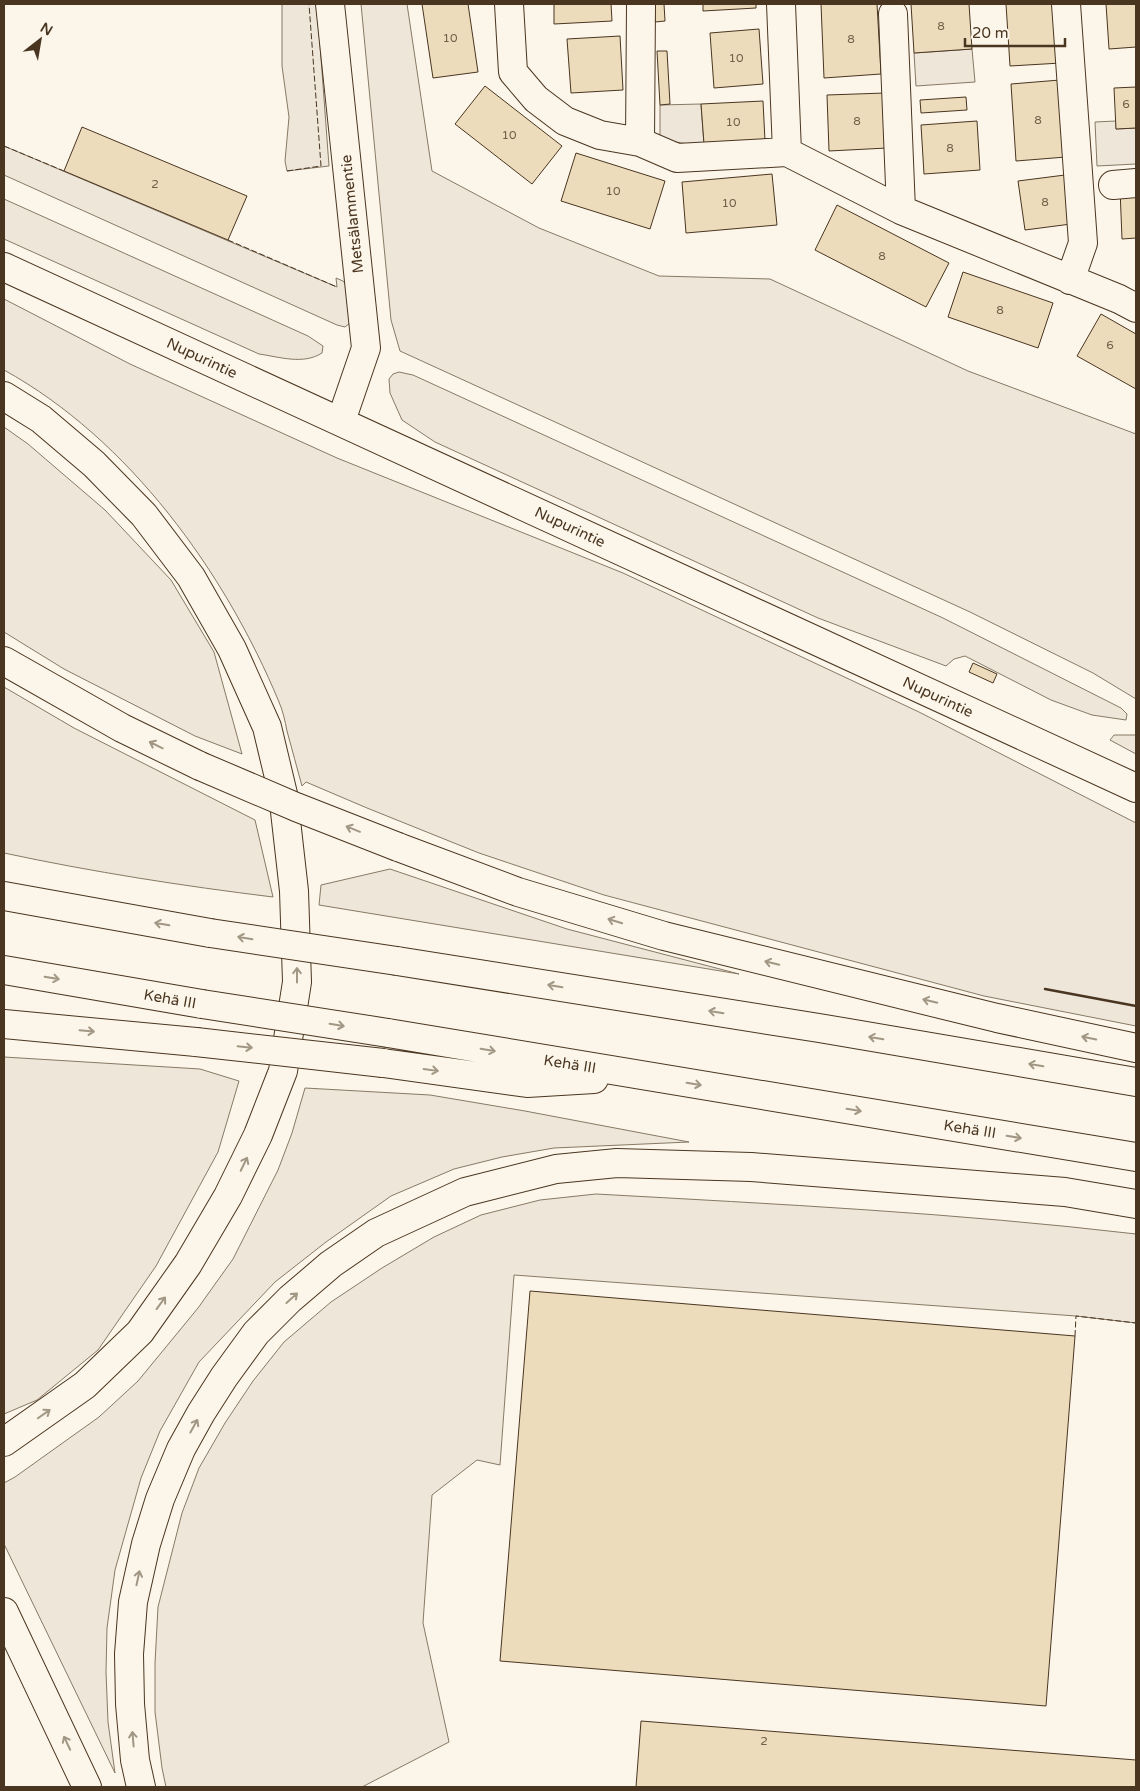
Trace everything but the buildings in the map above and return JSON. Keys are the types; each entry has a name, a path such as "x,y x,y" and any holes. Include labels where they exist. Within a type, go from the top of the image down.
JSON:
{"main road":[{"name":"Metsälammentie","path":"330,4 366,348 341,421"},
{"path":"509,4 513,72 536,99 565,121 600,134 640,142 677,158 787,152 901,210 1119,299 1136,308"},
{"path":"640,142 641,4"},
{"path":"781,4 787,152"},
{"path":"1066,4 1083,243 1070,280"},
{"path":"893,14 901,210"},
{"name":"Nupurintie","path":"4,267 1136,788"},
{"path":"4,396 41,419 94,464 144,516 191,577 232,649 267,727 283,794 294,891 297,982 283,1071 258,1135 228,1196 188,1264 140,1332 85,1385 4,1442"},
{"path":"4,661 122,728 200,766 296,807 518,892 664,936 997,1018 1136,1048"},
{"path":"4,896 210,933 819,1028 1136,1082"},
{"name":"Kehä III","path":"4,970 1136,1157"},
{"path":"4,1024 196,1042 383,1063 527,1083 646,1076"},
{"path":"141,1787 134,1760 130,1704 129,1654 133,1602 146,1544 160,1498 170,1474 181,1449 201,1413 256,1333 290,1299 324,1270 376,1233 465,1192 556,1169 616,1162 771,1168 1066,1192 1136,1204"},
{"path":"4,1612 87,1787"}],"shaded area":[{"path":"282,4 317,4 329,166 287,171 285,161 289,117 282,66"},
{"path":"361,4 407,4 432,171 539,228 659,276 770,279 968,371 1136,434 1136,699 1093,673 970,612 400,351 391,320"},
{"path":"972,49 975,82 916,86 914,53"},
{"path":"701,104 704,144 681,143 660,136 660,105"},
{"path":"1116,121 1116,129 1136,128 1136,164 1097,166 1095,122"},
{"path":"4,146 337,287 336,278 343,281 348,287 350,323 345,327 337,325 4,175"},
{"path":"4,199 308,336 323,346 322,353 307,359 259,354 4,239"},
{"path":"4,299 130,364 337,458 623,573 919,712 1136,823 1136,1026 984,996 604,895 479,853 306,782 302,786 279,702 257,653 231,605 201,558 168,513 132,471 92,433 49,399 4,370"},
{"path":"399,372 413,375 943,618 1121,708 1127,714 1126,720 1092,715 1051,700 965,656 954,659 946,666 818,618 435,442 402,420 390,393 389,379 393,374"},
{"path":"4,427 28,444 105,510 171,580 214,652 242,754 195,736 64,669 4,632"},
{"path":"4,687 74,728 255,820 273,897 138,878 4,853"},
{"path":"1114,735 1136,735 1136,754 1110,740"},
{"path":"390,869 567,929 739,974 319,905 321,885"},
{"path":"4,1057 200,1069 239,1081 218,1152 156,1266 98,1350 37,1400 4,1414"},
{"path":"305,1088 430,1095 689,1142 554,1148 502,1157 454,1169 391,1196 326,1242 275,1282 199,1362 160,1431 141,1478 115,1570 107,1628 106,1672 108,1722 115,1773 4,1544 4,1483 99,1417 138,1381 198,1308 233,1259 278,1170 292,1133"},
{"path":"596,1194 1002,1220 1136,1234 1136,1323 1076,1316 514,1275 500,1465 477,1460 432,1495 423,1623 449,1742 362,1787 166,1787 155,1712 158,1607 182,1513 199,1468 225,1423 253,1381 284,1342 331,1302 382,1268 434,1237 481,1215 540,1200"}],"fence":[{"path":"287,171 321,166 309,4"},
{"path":"4,146 64,171"},
{"path":"228,240 337,287"},
{"path":"1075,1336 1076,1316 1136,1323"}],"wall":[{"path":"1045,989 1136,1006"}]}
